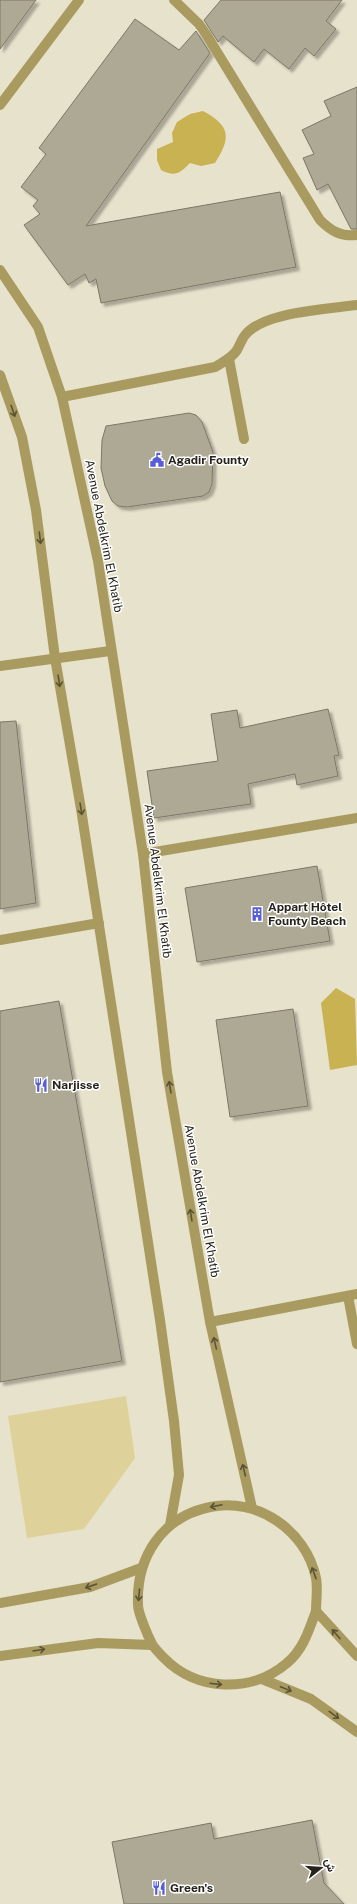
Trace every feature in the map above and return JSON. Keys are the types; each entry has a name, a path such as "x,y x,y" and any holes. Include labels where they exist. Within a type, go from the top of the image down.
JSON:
{"street":[{"path":"0,105 79,0"},
{"path":"174,0 199,24 206,34 320,220 327,228 336,233 348,236 357,235"},
{"name":"Avenue Abdelkrim El Khatib","path":"0,270 38,327 62,397 98,561 110,650 143,854 168,1072 210,1322 252,1508"},
{"path":"62,397 215,367 229,359 237,351 246,334 258,324 284,315 357,305"},
{"path":"229,359 244,439"},
{"path":"0,375 22,437 36,510 55,658 99,924 160,1320 174,1421 179,1475 170,1525"},
{"path":"0,666 110,650"},
{"path":"143,854 357,818"},
{"path":"0,940 99,924"},
{"path":"210,1322 352,1295 357,1344"},
{"path":"224,1504 252,1508 282,1523 304,1547 316,1578 316,1611 306,1639 287,1663 262,1679 232,1686 202,1682 174,1668 152,1645 138,1606 141,1568 151,1547 170,1525 195,1510 224,1504"},
{"path":"0,1603 90,1587 141,1568"},
{"path":"316,1611 357,1656"},
{"path":"0,1656 98,1643 152,1645"},
{"path":"262,1679 311,1699 357,1732"}],"shaded area":[{"path":"203,111 219,122 226,133 224,146 215,163 201,166 190,163 180,172 173,174 161,170 157,160 157,149 173,142 172,133 177,122 190,114"},
{"path":"336,988 355,999 357,1065 330,1070 321,1003"},
{"path":"126,1396 135,1458 84,1529 27,1538 8,1416"}],"building":[{"path":"0,0 36,0 0,49"},
{"path":"221,0 342,0 326,21 336,29 314,56 305,48 289,69 264,49 254,62 223,36 218,42 204,20"},
{"path":"135,19 179,50 196,31 210,53 86,226 280,192 296,267 101,303 96,279 89,283 85,274 68,285 24,225 40,214 33,206 38,200 21,187 46,154 39,148"},
{"path":"357,87 357,229 351,229 328,184 317,190 303,158 314,154 302,130 331,116 324,101"},
{"name":"Agadir Founty","path":"189,413 196,415 202,422 213,452 212,484 209,492 203,496 127,507 118,506 112,501 105,486 101,468 102,440 106,426"},
{"path":"328,709 339,755 334,756 338,776 297,785 295,774 248,784 251,804 154,818 147,771 218,761 211,714 237,710 240,728"},
{"path":"16,721 36,903 0,909 0,722"},
{"name":"Appart Hôtel Founty Beach","path":"317,866 330,941 197,962 185,888"},
{"path":"59,1001 122,1361 0,1382 0,1011"},
{"path":"293,1009 308,1106 230,1117 216,1020"},
{"path":"312,1820 324,1883 344,1904 124,1904 112,1842 211,1823 214,1839"}],"place":[{"name":"Agadir Founty","path":"157,460"},
{"name":"Appart Hôtel Founty Beach","path":"257,914"},
{"name":"Narjisse","path":"41,1085"},
{"name":"Green's","path":"159,1888"}]}
